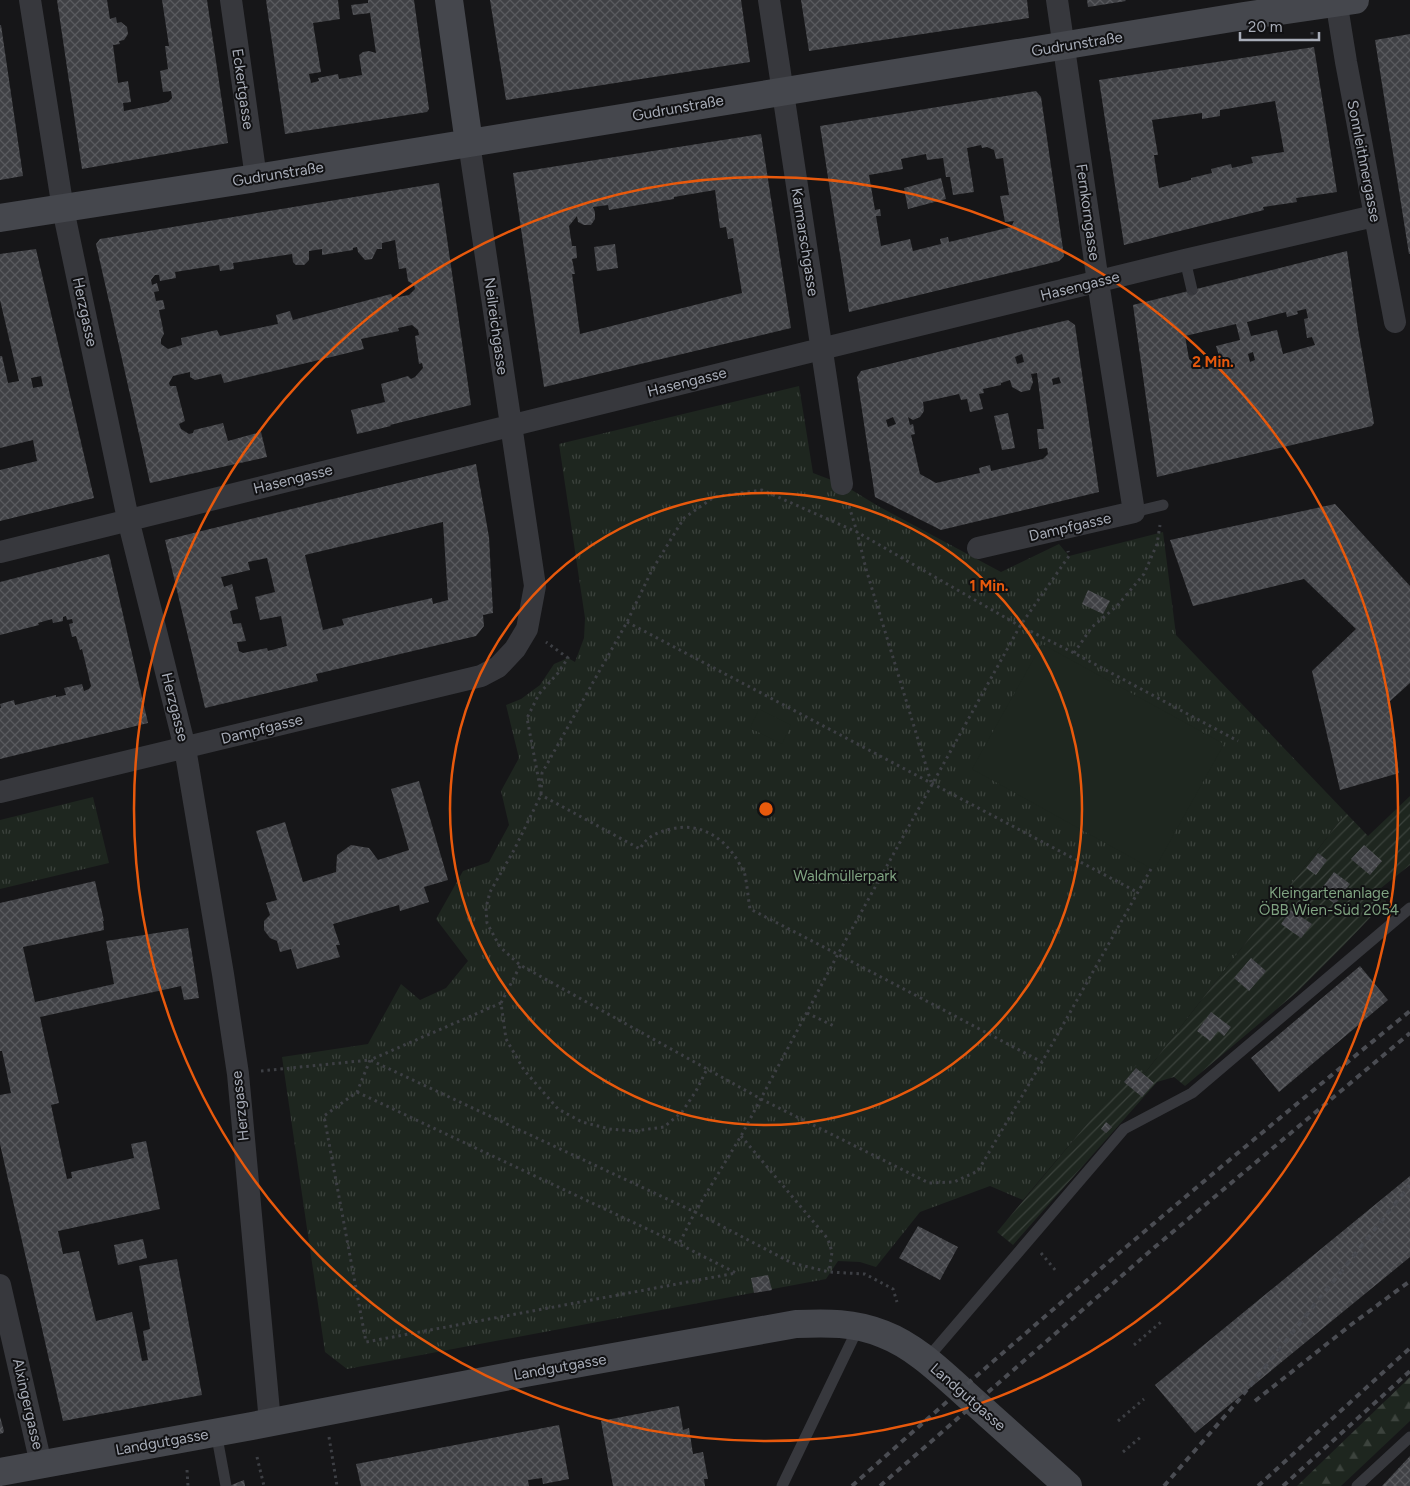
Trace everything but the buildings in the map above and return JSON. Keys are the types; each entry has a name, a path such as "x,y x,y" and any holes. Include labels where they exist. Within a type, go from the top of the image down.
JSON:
{"main road":[{"name":"Neilreichgasse","path":"449,0 469,143"},
{"name":"Gudrunstraße","path":"0,218 1343,1"},
{"name":"Landgutgasse","path":"0,1472 796,1324 834,1322 859,1326 882,1333 901,1342 926,1360 1068,1486"}],"street":[{"name":"Herzgasse","path":"30,0 63,209 128,519 185,748 238,1074 270,1422"},
{"name":"Eckertgasse","path":"231,0 256,178"},
{"name":"Karmarschgasse","path":"769,0 842,484"},
{"name":"Fernkorngasse","path":"1057,0 1134,512"},
{"name":"Sonnleithnergasse","path":"1343,1 1341,36 1395,322"},
{"name":"Neilreichgasse","path":"469,143 535,586 527,629 515,649"},
{"name":"Hasengasse","path":"0,552 821,349 1374,216"},
{"name":"Dampfgasse","path":"978,548 1134,512"},
{"name":"Dampfgasse","path":"0,792 481,676 498,667 515,649"},
{"name":"Alxingergasse","path":"0,1285 42,1464"}],"lane":[{"path":"1185,260 1192,290"},
{"name":"Dampfgasse","path":"1134,512 1163,505"},
{"path":"926,1360 1124,1129 1192,1093 1410,908"},
{"path":"782,1486 859,1326"},
{"path":"216,1432 226,1486"},
{"path":"1357,1486 1410,1437"}],"path":[{"path":"842,484 866,569 932,783"},
{"path":"1151,869 978,1171 954,1182 929,1183 761,1099 520,965 500,947 486,924 486,908 490,892 514,850 541,795 542,773 627,622 652,570 684,518 714,497 762,490 857,532 1020,626 1238,741"},
{"path":"1074,653 1092,627 1117,606 1144,574 1158,544 1163,505"},
{"path":"679,1244 695,1212 741,1136 838,954 1020,626 1069,556 1065,528"},
{"path":"627,622 1137,892"},
{"path":"541,795 527,718 538,694 568,658"},
{"path":"541,795 640,849 644,841 659,832 680,827 702,829 719,838 733,854 744,872 750,910 838,954 1042,1062"},
{"path":"520,965 501,1003 506,1039 524,1070 558,1109 582,1122 610,1129 634,1131 664,1127 682,1112 696,1091 707,1069"},
{"path":"238,1074 370,1060 501,1003"},
{"path":"806,1013 836,1027"},
{"path":"357,1092 679,1244 736,1273 366,1342 324,1116 357,1092 370,1060"},
{"path":"370,1060 695,1212 792,1263 829,1272 865,1274 893,1288 897,1302"},
{"path":"741,1136 828,1239 832,1252 829,1272"},
{"path":"1134,1345 1161,1322"},
{"path":"1118,1421 1144,1399"},
{"path":"323,1412 331,1442 337,1486"},
{"path":"1123,1452 1142,1436"},
{"path":"256,1457 264,1486"},
{"path":"187,1470 188,1486"}],"green space":[{"name":"Waldmüllerpark","path":"799,386 813,473 842,484 878,506 1001,572 1059,544 1069,556 1163,532 1176,635 1346,813 1145,1073 1136,1066 1023,1200 990,1186 920,1212 876,1267 860,1262 838,1261 826,1279 347,1369 325,1352 282,1057 368,1044 401,984 420,1000 446,988 468,961 436,919 463,871 489,862 509,825 501,791 519,758 506,705 521,699 540,685 554,664 568,658 575,662 584,638 585,618 559,444"},
{"path":"1042,644 1224,744 1154,870 972,769"},
{"path":"759,709 791,725 782,744 750,728"},
{"name":"Kleingartenanlage ÖBB Wien-Süd 2054","path":"1410,796 1410,865 1376,892 1386,901 1297,992 1185,1086 1174,1077 1157,1082 1013,1245 997,1232 1136,1065 1145,1073 1346,813 1368,836"},
{"path":"93,797 109,863 0,889 0,820"},
{"path":"1410,1377 1410,1421 1341,1486 1297,1486"}],"railway":[{"path":"852,1486 1128,1245 1410,1011"},
{"path":"880,1486 1156,1246 1410,1033"},
{"path":"1164,1486 1238,1401 1410,1185"},
{"path":"1255,1401 1352,1324 1410,1281"},
{"path":"1258,1486 1410,1348"},
{"path":"1283,1486 1410,1371"}]}
